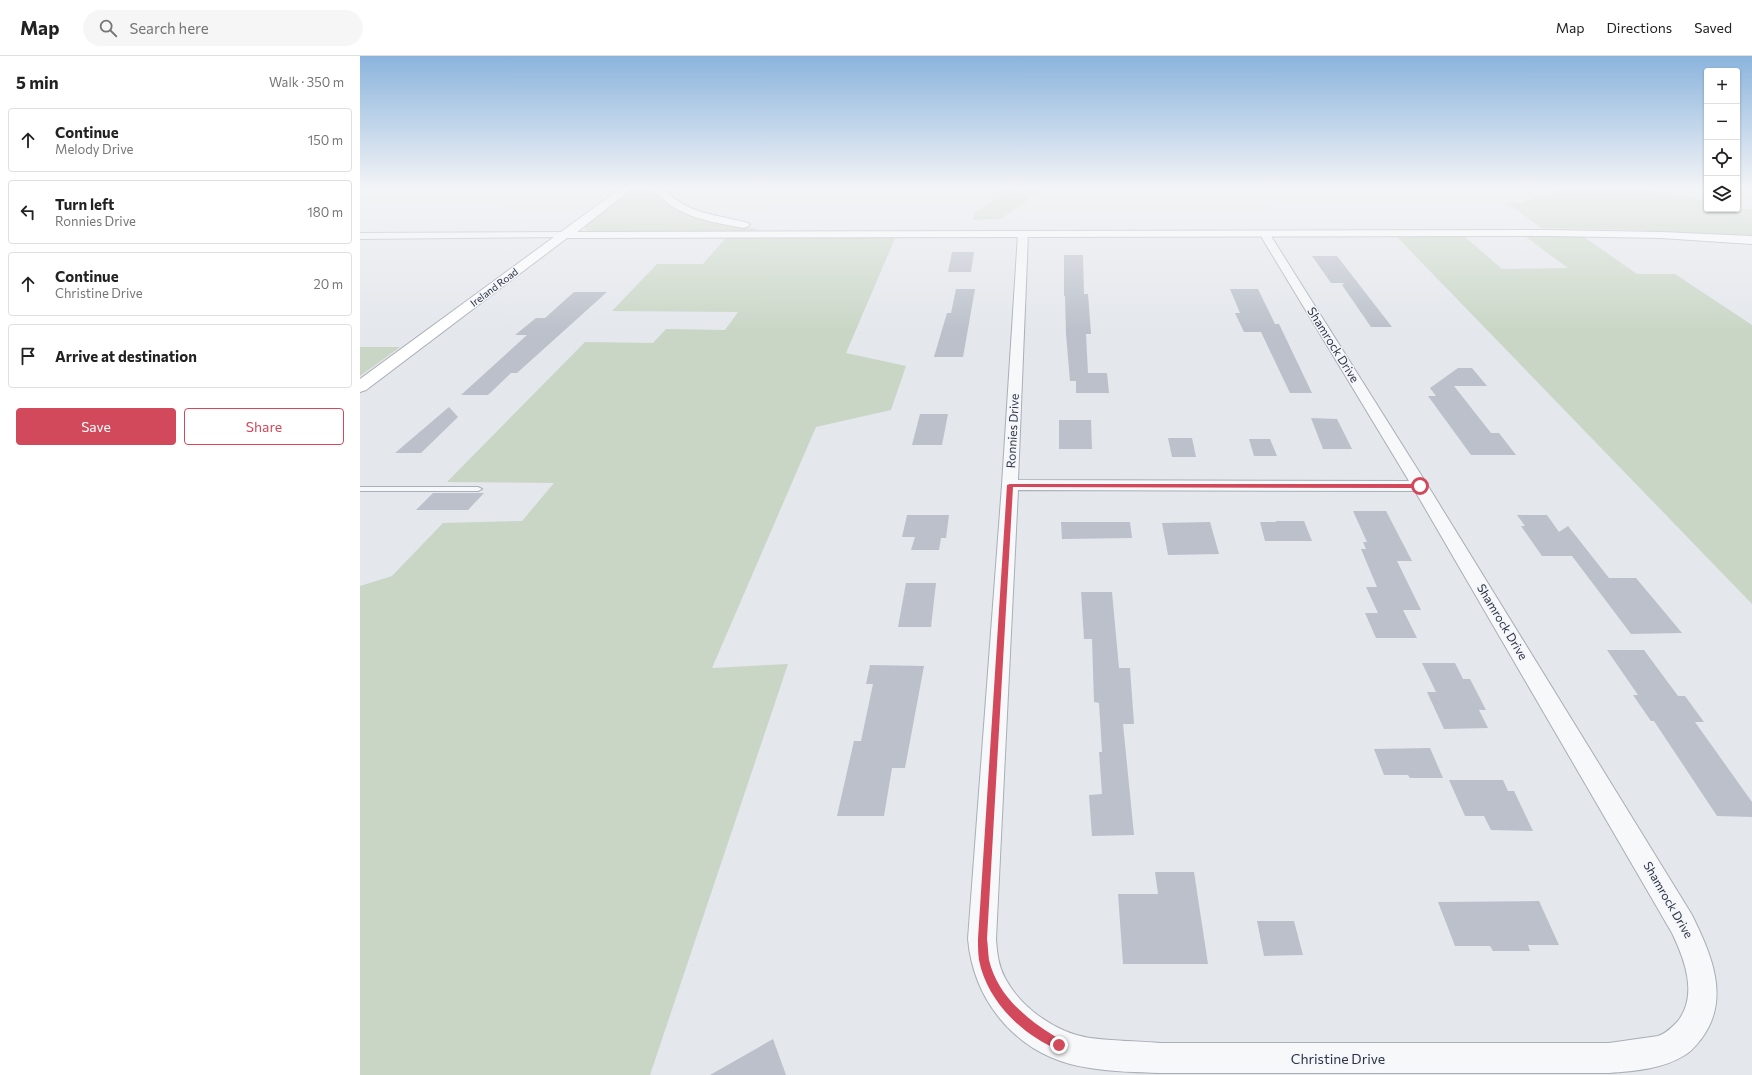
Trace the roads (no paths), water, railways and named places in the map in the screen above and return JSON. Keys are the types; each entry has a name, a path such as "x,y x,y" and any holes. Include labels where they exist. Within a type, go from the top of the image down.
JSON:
{"street":[{"path":"360,236 452,236"},
{"name":"Ireland Road","path":"360,387 564,236"},
{"name":"Ronnies Drive","path":"994,987 984,960 982,939 1010,485 1023,236"},
{"name":"Shamrock Drive","path":"1266,236 1420,486 1675,910 1693,946 1701,975 1704,998 1697,1023"},
{"path":"1650,236 1752,240"},
{"path":"1010,485 1420,486"},
{"name":"Christine Drive","path":"994,987 1012,1011 1034,1031 1059,1045 1089,1053 1160,1058 1609,1058 1652,1053 1675,1044 1697,1023"}],"lane":[{"path":"360,489 478,489"}]}
